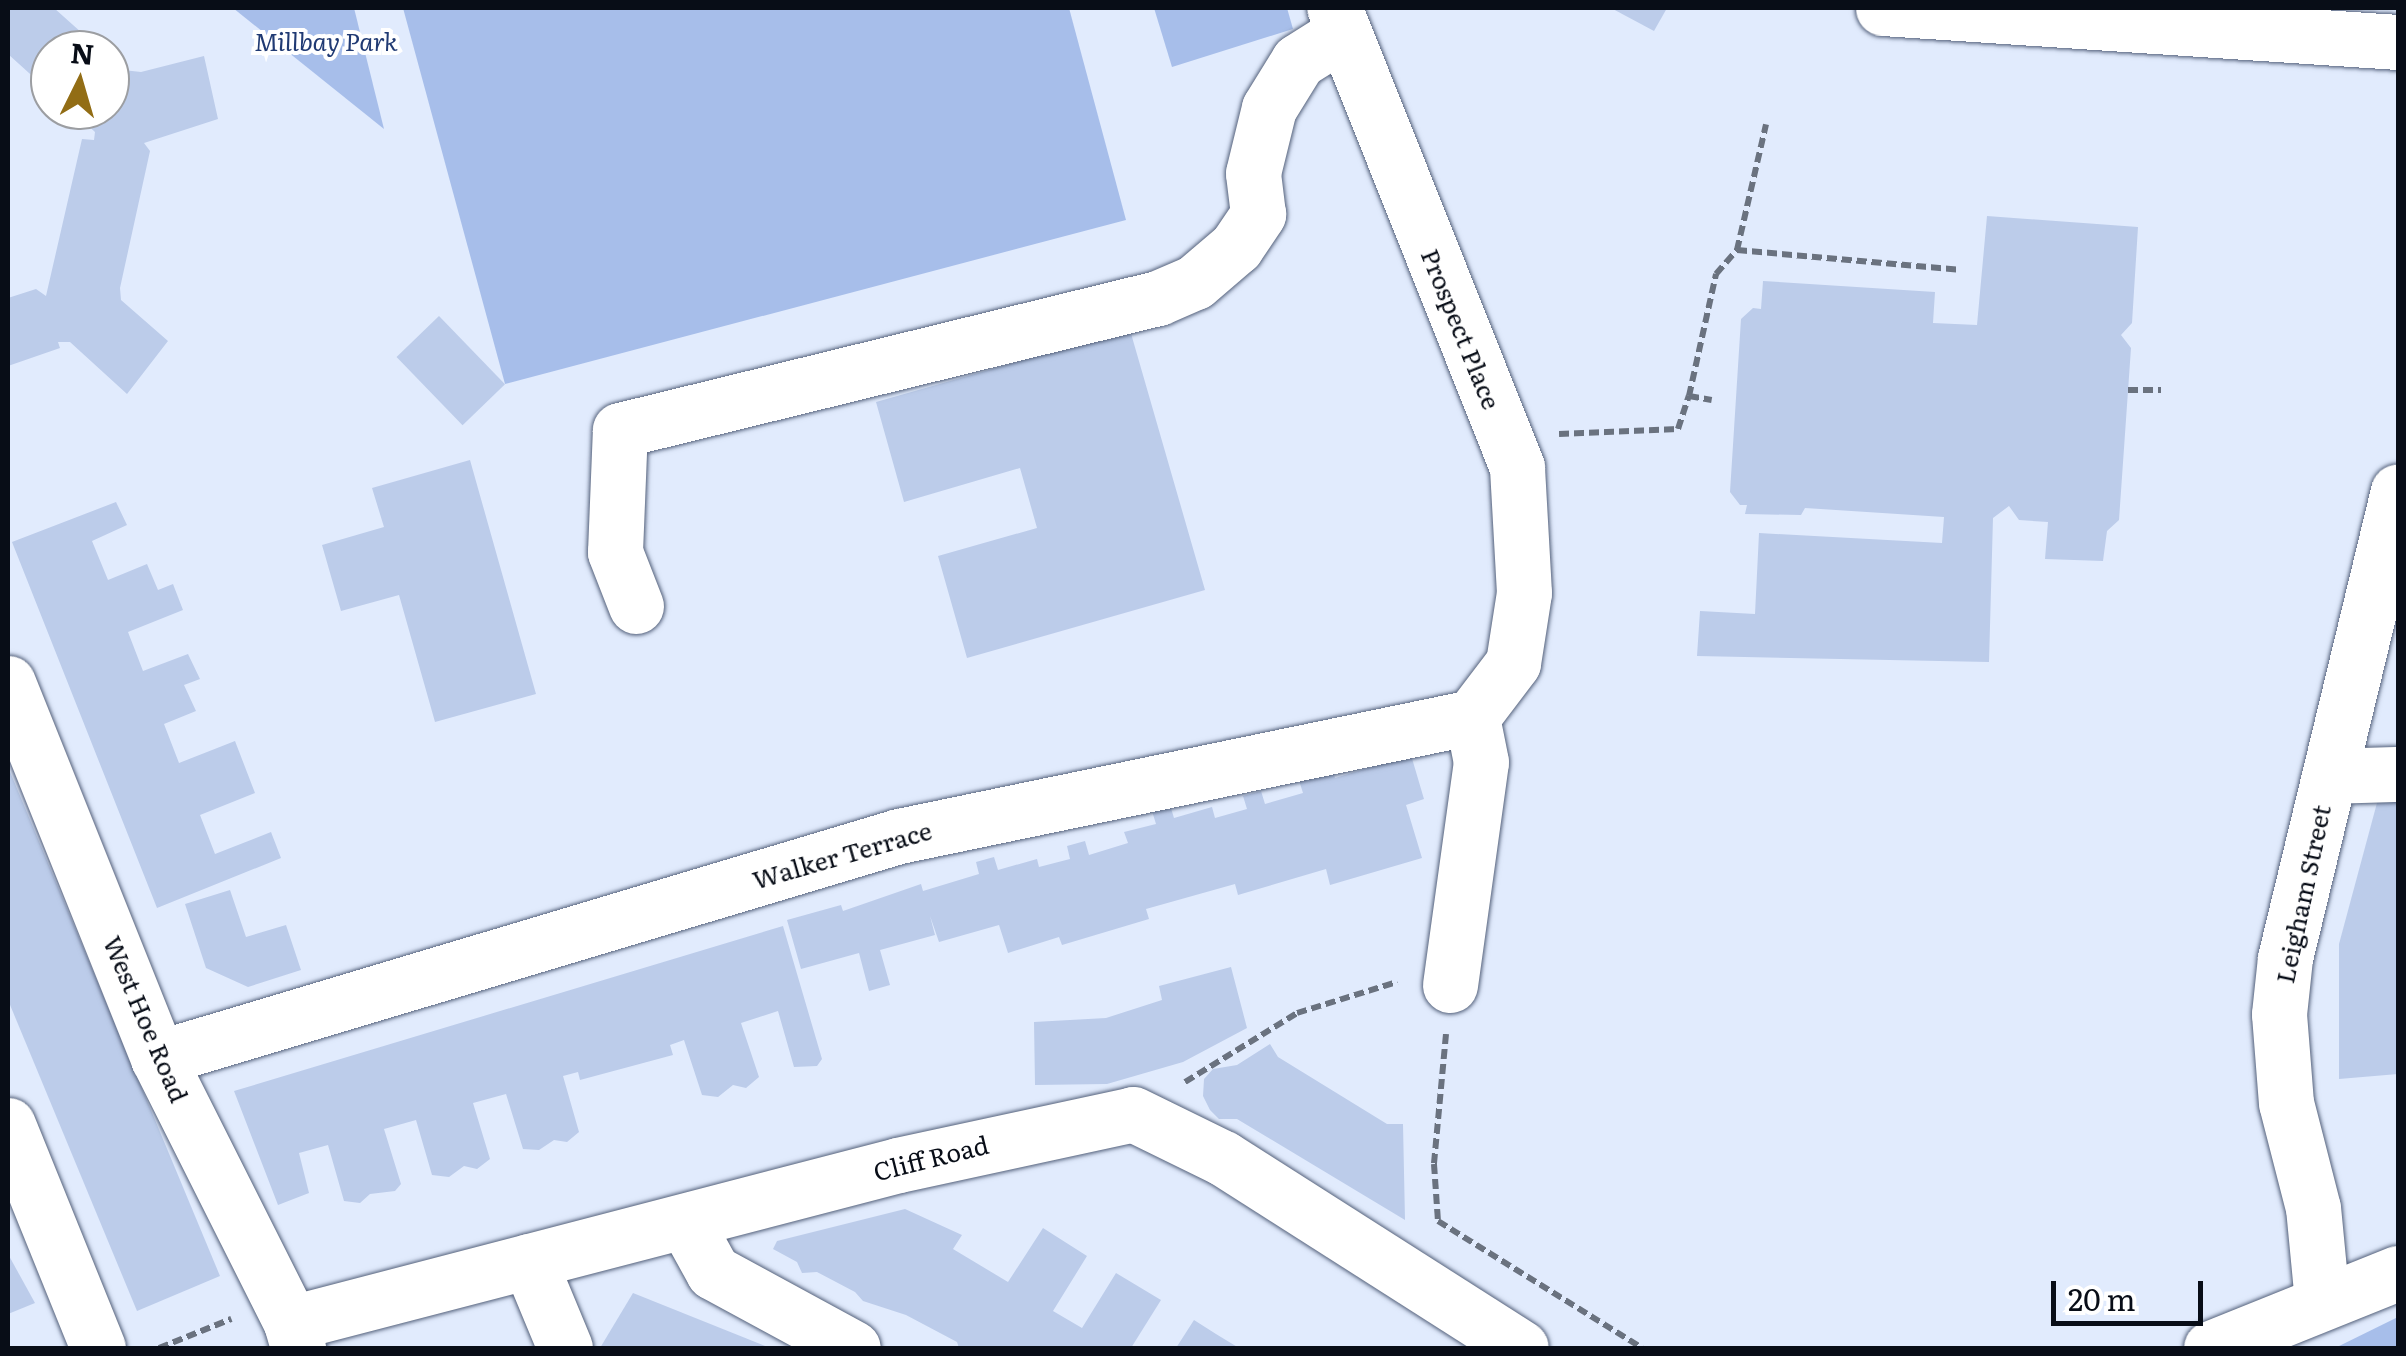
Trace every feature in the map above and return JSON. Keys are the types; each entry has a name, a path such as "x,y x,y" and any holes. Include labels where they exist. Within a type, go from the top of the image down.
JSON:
{"street":[{"path":"1883,8 2398,42"},
{"path":"636,606 616,552 620,430 1158,298 1195,282 1236,248 1258,214 1253,173 1269,108 1298,60 1337,20"},
{"name":"Prospect Place","path":"1337,20 1516,467 1524,592 1513,664 1472,717"},
{"name":"Leigham Street","path":"2322,1301 2313,1208 2286,1103 2279,1014 2286,958 2398,492"},
{"name":"West Hoe Road","path":"8,684 158,1058 289,1324"},
{"path":"1450,984 1481,762 1472,717"},
{"name":"Walker Terrace","path":"158,1058 899,836 1472,717"},
{"path":"2330,776 2398,774"},
{"path":"1130,1115 1223,1158 1521,1348"},
{"name":"Cliff Road","path":"289,1324 915,1161 1130,1115"},
{"path":"8,1126 98,1348"},
{"path":"686,1223 713,1272 852,1348"},
{"path":"529,1262 565,1348"},
{"path":"2211,1348 2398,1273"}],"path":[{"path":"1552,435 1578,430 1678,429 1716,274 1738,250 1766,124"},
{"path":"1738,250 1960,270"},
{"path":"2128,390 2161,390"},
{"path":"1688,396 1712,400"},
{"path":"1130,1115 1296,1013 1392,981 1450,984 1434,1164 1438,1221 1642,1348"},
{"path":"158,1348 289,1324"}],"green space":[{"name":"Millbay Park","path":"233,8 354,8 384,129"},
{"path":"403,8 1069,8 1126,220 505,384"},
{"path":"1154,8 1287,8 1293,29 1172,67"},
{"path":"2398,1317 2398,1348 2335,1348"}],"building":[{"path":"8,8 54,8 79,30 30,30 30,74 8,54"},
{"path":"1611,8 1667,8 1654,31"},
{"path":"204,56 218,119 144,143 150,151 120,288 121,300 168,341 127,394 70,342 58,342 60,348 8,366 8,298 36,289 46,296 82,139 94,140 93,130 130,130 130,71 141,72"},
{"path":"1987,216 2138,227 2132,323 2121,335 2131,348 2119,520 2107,531 2103,561 2045,559 2048,522 2019,520 2009,506 1993,518 1989,662 1697,656 1700,611 1755,614 1759,533 1942,543 1944,517 1805,508 1801,515 1745,514 1747,505 1740,505 1730,492 1741,319 1753,308 1761,309 1763,281 1935,292 1933,323 1977,325"},
{"path":"439,316 505,384 463,425 397,357"},
{"path":"1130,330 1205,590 967,658 938,556 1037,528 1020,468 904,502 876,402"},
{"path":"470,460 536,694 435,722 399,595 341,611 322,545 384,527 372,488"},
{"path":"116,502 127,525 92,541 108,580 147,564 158,590 173,584 183,610 128,632 143,671 188,654 200,679 184,685 196,711 164,724 179,763 235,741 255,793 200,815 215,854 271,832 281,858 157,908 12,542"},
{"path":"1411,755 1424,799 1406,805 1422,858 1330,885 1326,869 1238,895 1235,884 1146,909 1149,919 1062,945 1059,937 1008,953 999,925 939,942 930,916 935,935 880,950 890,985 869,991 859,953 801,969 787,920 841,905 843,911 921,884 923,891 979,874 976,862 994,857 998,870 1037,859 1039,867 1070,859 1067,846 1085,841 1089,855 1128,843 1124,832 1156,824 1152,811 1170,805 1174,818 1212,807 1215,818 1247,809 1243,796 1261,791 1265,804 1303,793 1297,774 1331,764 1335,778"},
{"path":"8,767 220,1276 137,1311 8,1000"},
{"path":"2381,788 2398,788 2398,1074 2339,1079 2339,944"},
{"path":"230,890 246,937 286,925 301,970 248,987 206,968 185,904"},
{"path":"783,926 822,1059 817,1066 794,1067 778,1011 741,1023 759,1077 746,1088 733,1085 718,1097 702,1095 684,1040 670,1045 673,1055 580,1080 578,1072 563,1076 579,1132 567,1142 554,1140 539,1150 523,1149 506,1094 473,1103 490,1159 477,1169 464,1166 449,1177 432,1175 416,1120 384,1129 401,1184 395,1191 370,1194 360,1203 344,1201 328,1145 299,1153 309,1193 278,1205 234,1091"},
{"path":"1231,967 1247,1028 1183,1062 1107,1084 1035,1085 1034,1022 1106,1018 1162,1000 1159,986"},
{"path":"1270,1044 1278,1057 1387,1124 1403,1124 1405,1220 1237,1119 1219,1119 1210,1110 1203,1096 1204,1079 1213,1069 1237,1065"},
{"path":"905,1209 962,1235 953,1249 1008,1282 1043,1228 1087,1256 1053,1311 1082,1328 1116,1273 1161,1300 1131,1348 959,1348 957,1342 906,1315 863,1301 855,1292 817,1272 802,1273 797,1262 773,1249 777,1241"},
{"path":"8,1254 35,1303 8,1314"},
{"path":"633,1293 770,1348 600,1348"},
{"path":"1194,1320 1216,1334 1239,1348 1176,1348"}]}
